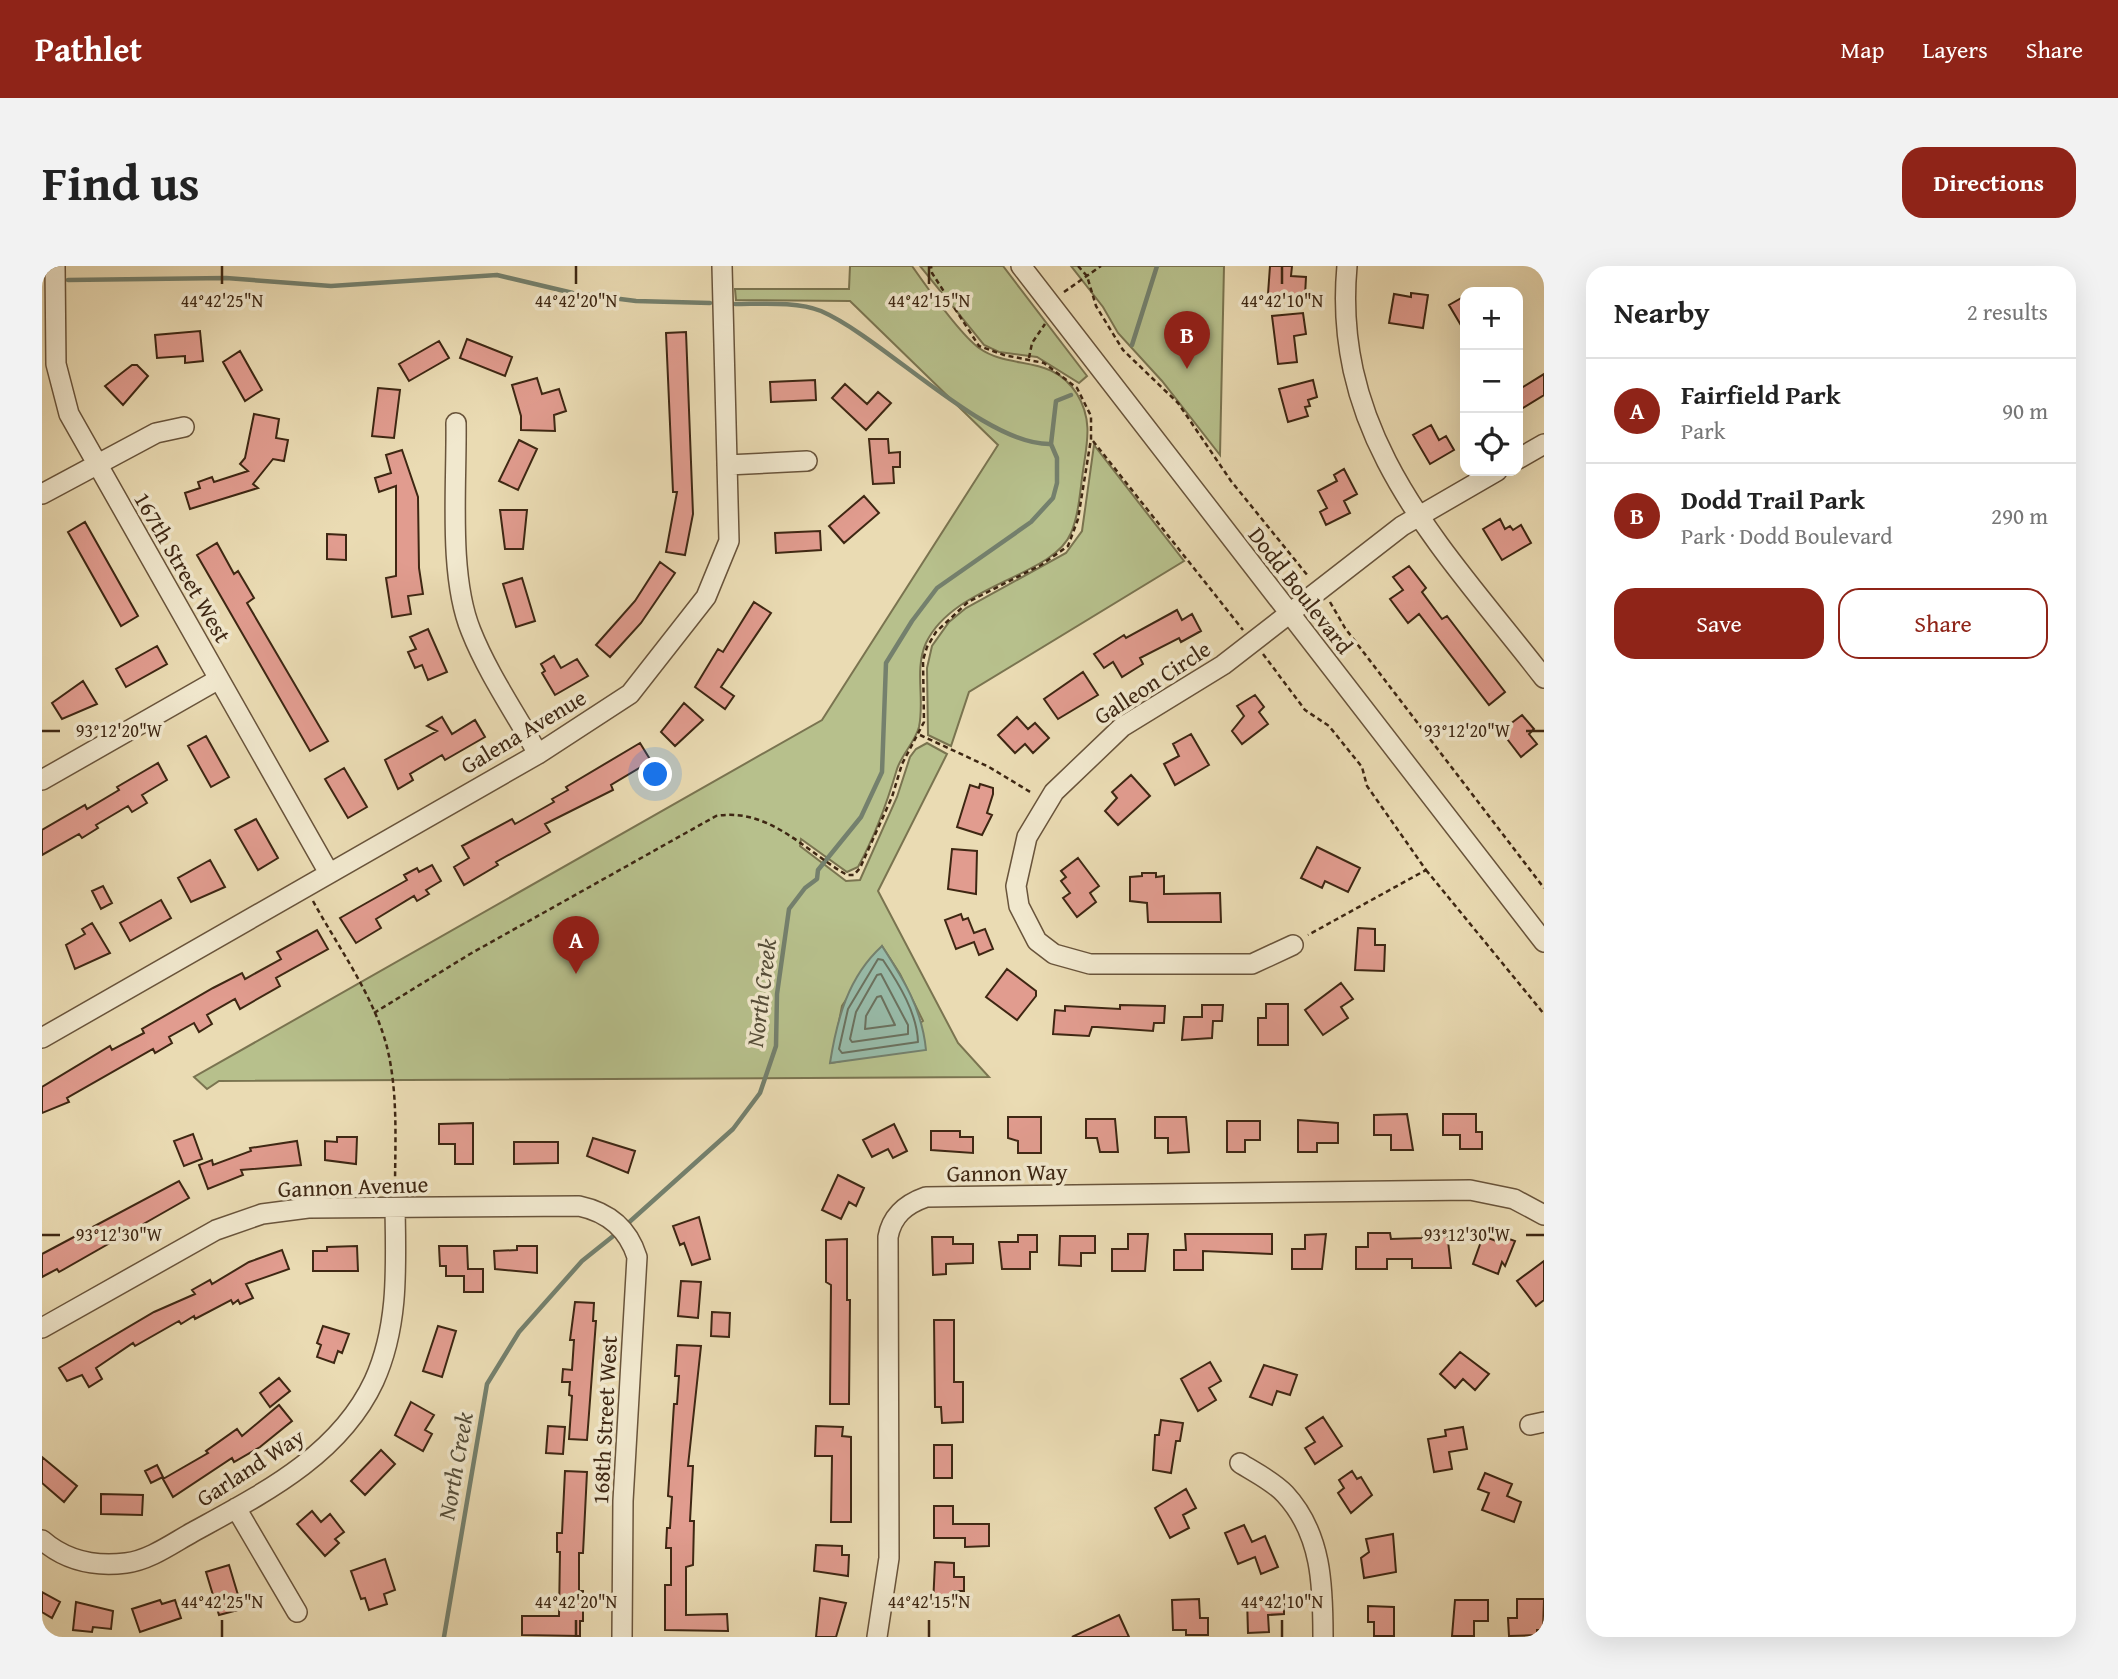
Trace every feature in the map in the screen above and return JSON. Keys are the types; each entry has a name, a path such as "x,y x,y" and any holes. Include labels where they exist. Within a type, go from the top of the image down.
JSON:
{"street":[{"name":"167th Street West","path":"55,266 56,364 69,414 329,873"},
{"name":"Galena Avenue","path":"42,1038 538,754 630,694 706,597 729,541 722,266"},
{"name":"Dodd Boulevard","path":"1021,266 1544,942"},
{"path":"1347,266 1347,339 1360,397 1381,454 1418,516 1544,678"},
{"path":"456,423 458,567 464,610 480,651 538,754"},
{"path":"42,494 97,467 156,433 184,427"},
{"path":"1523,456 1544,444"},
{"path":"727,465 807,461"},
{"name":"Galleon Circle","path":"1293,945 1252,964 1090,964 1054,954 1037,941 1018,906 1016,886 1019,862 1027,837 1046,803 1089,756 1122,727 1223,665 1418,516 1488,476"},
{"path":"42,780 219,679"},
{"name":"Gannon Way","path":"877,1637 889,1558 888,1237 890,1225 905,1206 926,1197 1469,1190 1514,1199 1544,1214"},
{"name":"Gannon Avenue","path":"42,1328 236,1221 295,1209 579,1206 608,1215"},
{"name":"Garland Way","path":"42,1540 58,1554 83,1562 128,1563 151,1555 236,1508 314,1458 355,1413 373,1382 384,1354 394,1304 395,1208"},
{"name":"168th Street West","path":"608,1215 632,1243 637,1271 623,1501 622,1637"},
{"path":"1240,1463 1284,1493 1307,1527 1321,1568 1323,1637"},
{"path":"236,1508 297,1612"}],"path":[{"path":"374,1013 470,954 716,816 729,814 766,822 813,850 841,871 854,875 860,868 892,797 902,764 924,722 923,660 927,647 936,632 968,602 1041,565 1068,546 1078,519 1091,439 1091,416 1077,388 1044,363 1004,355 979,346 932,273 931,266"},
{"path":"1078,266 1087,276"},
{"path":"1062,297 1066,289 1101,266"},
{"path":"1029,358 1032,343 1046,321"},
{"path":"1091,439 1305,710 1329,726 1362,767 1367,786 1426,870 1544,1014"},
{"path":"919,735 989,767 1046,803"},
{"path":"1293,945 1426,870"},
{"path":"305,887 374,1013 388,1054 393,1087 395,1208"}],"green space":[{"path":"850,266 912,266 954,322 979,348 1004,359 1043,367 1067,381 1082,404 1087,422 1078,510 1071,533 1061,548 1025,572 958,607 940,623 926,643 920,674 919,727 899,764 880,819 858,867 847,872 801,839 800,846 846,881 860,880 897,797 910,757 916,749 927,743 947,754 878,891 958,1043 989,1077 219,1081 207,1089 194,1077 822,720 998,445 850,301 736,300 735,289 849,289","holes":["882,946 900,974 923,1021 873,1055 831,1063 842,1006"]},
{"path":"920,266 1003,266 1087,376 1079,383 1037,357 999,352 984,345"},
{"path":"1071,266 1224,266 1220,455 1162,381 1118,333 1103,307"},
{"path":"1094,445 1184,561 969,692 951,746 928,735 927,668 932,646 949,622 966,608 1066,553 1082,531"}],"water":[{"path":"882,946 905,983 916,1008 926,1050 830,1063 836,1031 852,985 870,958"}],"building":[{"path":"1270,266 1292,266 1291,276 1306,277 1305,296 1268,294"},
{"path":"1411,293 1428,295 1423,328 1389,323 1394,294 1411,297"},
{"path":"1460,299 1460,324 1449,305"},
{"path":"1303,313 1306,334 1294,336 1297,362 1278,364 1272,316"},
{"path":"200,331 203,361 185,363 185,356 157,358 155,335"},
{"path":"686,332 693,514 685,555 666,552 677,492 673,492 666,333"},
{"path":"467,339 512,357 505,376 460,358"},
{"path":"439,341 449,358 409,381 399,364"},
{"path":"240,351 262,390 245,401 223,362"},
{"path":"132,365 137,365 148,376 123,405 105,386"},
{"path":"1544,374 1544,395 1523,408 1523,387"},
{"path":"537,378 542,394 559,389 566,411 554,415 555,431 521,430 521,416 512,385"},
{"path":"815,380 816,400 771,402 770,382"},
{"path":"1313,380 1317,397 1308,400 1310,406 1305,407 1308,416 1288,422 1279,389"},
{"path":"845,384 867,404 878,392 891,403 866,430 832,398"},
{"path":"378,388 400,390 394,438 372,436"},
{"path":"254,414 279,419 276,438 288,440 284,461 273,459 253,484 258,488 190,509 185,493 200,488 198,482 212,477 214,482 248,471 240,464 245,458"},
{"path":"1431,425 1439,440 1446,436 1454,450 1430,464 1413,435"},
{"path":"869,439 888,439 889,453 900,452 900,467 893,467 894,483 873,484"},
{"path":"519,440 537,449 518,490 499,481"},
{"path":"402,450 418,497 419,568 423,594 408,596 411,614 392,617 386,578 396,576 396,486 379,492 375,478 391,473 386,455"},
{"path":"1344,469 1357,494 1344,501 1350,513 1326,525 1320,512 1327,508 1318,491 1337,481 1334,475"},
{"path":"864,496 879,513 844,543 829,526"},
{"path":"500,510 527,510 523,549 505,549"},
{"path":"1500,519 1505,529 1510,526 1513,530 1521,525 1531,543 1502,560 1483,529"},
{"path":"85,522 138,616 121,626 68,532"},
{"path":"820,531 821,550 776,553 775,533"},
{"path":"327,534 346,535 346,560 327,559"},
{"path":"217,543 234,574 238,571 254,598 247,603 328,741 310,751 197,555"},
{"path":"660,562 675,573 641,623 610,657 596,645 635,601"},
{"path":"1409,566 1426,588 1422,592 1442,619 1447,616 1505,692 1489,705 1419,614 1408,623 1390,599 1403,590 1393,577"},
{"path":"522,578 535,621 516,627 503,584"},
{"path":"754,602 771,613 721,687 734,696 725,709 695,687 718,649 723,652"},
{"path":"1177,610 1182,620 1192,614 1201,631 1181,642 1179,638 1140,658 1143,664 1122,677 1113,662 1104,668 1094,654 1124,635 1126,638"},
{"path":"428,629 447,672 428,680 422,665 415,668 408,652 416,649 410,637"},
{"path":"157,646 167,664 126,687 116,669"},
{"path":"554,656 561,668 577,659 588,676 555,695 542,673 545,671 541,664"},
{"path":"1083,672 1098,695 1058,719 1044,699"},
{"path":"83,681 97,704 62,719 52,703"},
{"path":"1255,695 1264,707 1259,712 1268,724 1242,744 1232,731 1244,716 1237,706"},
{"path":"684,703 703,720 675,746 661,732"},
{"path":"1522,715 1534,729 1529,734 1537,744 1521,757 1501,731"},
{"path":"442,717 452,734 475,720 485,737 445,760 442,755 410,774 413,780 398,789 385,760 437,731 427,726"},
{"path":"1017,717 1028,729 1035,723 1049,738 1033,753 1025,744 1015,753 998,735"},
{"path":"1191,734 1209,765 1175,785 1164,764 1179,756 1173,744"},
{"path":"206,736 229,777 211,787 188,746"},
{"path":"640,743 651,761 611,785 613,790 545,824 550,832 496,862 498,865 464,885 454,867 469,858 462,846 512,819 515,824 554,802 552,799 568,790 566,787"},
{"path":"158,763 167,780 142,795 147,803 132,812 128,806 96,825 98,828 82,838 79,834 42,855 42,830 85,805 87,809 119,790 117,787"},
{"path":"344,768 367,807 348,818 325,779"},
{"path":"1131,775 1150,796 1118,825 1105,811 1117,798 1112,792"},
{"path":"980,784 993,788 987,813 992,815 982,835 957,827 970,785 979,788"},
{"path":"256,819 278,858 258,870 235,830"},
{"path":"1317,847 1360,868 1348,892 1325,881 1322,888 1301,878"},
{"path":"952,849 977,851 976,894 948,889"},
{"path":"1078,858 1099,886 1090,893 1096,902 1077,917 1063,898 1070,893 1061,881 1066,877 1061,871"},
{"path":"210,860 225,887 191,902 178,878"},
{"path":"432,865 441,881 426,890 429,894 417,901 414,896 376,919 381,928 356,943 340,918 407,880 404,875 417,868 419,872"},
{"path":"1142,873 1164,876 1164,894 1220,893 1221,922 1148,922 1147,903 1130,901 1130,877 1142,876"},
{"path":"103,886 112,903 101,909 92,891"},
{"path":"161,900 171,918 130,941 120,923"},
{"path":"961,914 963,920 968,918 974,933 985,929 993,949 979,955 974,942 956,949 945,920"},
{"path":"92,923 110,953 75,969 66,945 85,934 82,929"},
{"path":"1358,928 1375,929 1375,945 1385,945 1384,971 1355,970"},
{"path":"317,930 328,949 276,978 280,986 240,1009 235,999 207,1015 212,1024 199,1032 194,1023 169,1037 172,1043 155,1053 153,1049 67,1098 69,1102 42,1113 42,1087 110,1046 112,1050 144,1033 142,1029 213,988 242,973 245,979 281,959 277,952"},
{"path":"1007,969 1036,991 1036,996 1017,1020 986,997"},
{"path":"1341,983 1353,999 1341,1007 1348,1018 1323,1035 1305,1010"},
{"path":"1266,1004 1288,1004 1288,1045 1258,1045 1258,1018 1266,1018"},
{"path":"1120,1005 1165,1006 1164,1023 1154,1023 1153,1031 1092,1027 1089,1036 1053,1034 1055,1010 1065,1011 1065,1006 1120,1009"},
{"path":"1202,1005 1223,1005 1222,1021 1213,1021 1212,1038 1182,1040 1184,1017 1202,1017"},
{"path":"1407,1114 1413,1150 1391,1150 1391,1135 1374,1135 1374,1115"},
{"path":"1443,1114 1476,1114 1476,1132 1482,1132 1482,1149 1460,1149 1460,1135 1443,1135"},
{"path":"1008,1117 1041,1117 1041,1153 1018,1153 1018,1141 1008,1138"},
{"path":"1155,1117 1186,1117 1189,1152 1168,1153 1168,1138 1155,1138"},
{"path":"1086,1119 1115,1119 1118,1152 1100,1152 1097,1138 1086,1138"},
{"path":"1298,1120 1338,1123 1338,1143 1317,1143 1317,1152 1298,1152"},
{"path":"1227,1121 1260,1121 1260,1140 1245,1140 1245,1152 1227,1152"},
{"path":"473,1123 473,1164 455,1164 455,1144 439,1144 439,1124"},
{"path":"894,1124 907,1151 893,1158 888,1149 872,1157 863,1140"},
{"path":"931,1131 960,1131 960,1137 973,1137 973,1153 931,1150"},
{"path":"193,1134 202,1159 184,1166 174,1141"},
{"path":"337,1137 357,1137 356,1164 325,1160 325,1141 337,1142"},
{"path":"593,1138 635,1151 628,1173 587,1156"},
{"path":"297,1141 301,1165 241,1170 243,1175 208,1189 199,1165 212,1160 213,1165 251,1151 250,1148"},
{"path":"514,1142 558,1142 558,1163 514,1164"},
{"path":"838,1175 864,1188 856,1206 849,1202 841,1219 822,1210"},
{"path":"179,1181 189,1198 59,1272 57,1269 42,1277 42,1254"},
{"path":"699,1217 710,1259 692,1265 684,1243 680,1245 673,1226"},
{"path":"1447,1232 1451,1268 1412,1268 1412,1259 1387,1259 1387,1269 1356,1269 1356,1247 1368,1247 1368,1233 1390,1233 1391,1239 1423,1238 1422,1233"},
{"path":"1128,1234 1148,1234 1145,1271 1112,1271 1112,1249 1128,1249"},
{"path":"1185,1234 1272,1234 1272,1254 1203,1251 1203,1270 1174,1270 1174,1250 1186,1250"},
{"path":"1326,1234 1322,1269 1292,1269 1292,1249 1305,1249 1305,1235"},
{"path":"1018,1235 1037,1235 1037,1252 1030,1252 1030,1269 1002,1269 999,1242 1018,1242"},
{"path":"1498,1235 1515,1241 1505,1266 1502,1262 1498,1274 1473,1264 1483,1236 1496,1241"},
{"path":"1060,1236 1095,1236 1095,1253 1081,1253 1081,1266 1059,1265"},
{"path":"932,1237 953,1237 953,1244 973,1244 973,1263 946,1264 946,1274 933,1275"},
{"path":"847,1239 847,1300 850,1300 849,1404 830,1404 831,1285 826,1282 826,1240"},
{"path":"357,1246 358,1271 313,1271 313,1251 327,1251 327,1247"},
{"path":"439,1246 467,1246 468,1269 483,1269 483,1292 464,1292 464,1276 446,1276 446,1266 440,1266"},
{"path":"517,1246 537,1246 537,1273 495,1269 494,1251 517,1250"},
{"path":"282,1250 289,1269 246,1284 253,1298 240,1304 238,1300 233,1304 231,1300 195,1319 194,1316 181,1324 179,1321 135,1346 133,1343 96,1368 102,1379 89,1387 82,1375 67,1381 59,1368 154,1312 195,1294 192,1290 210,1280 212,1284 249,1262"},
{"path":"1544,1261 1544,1300 1536,1306 1517,1281"},
{"path":"681,1281 701,1282 698,1318 678,1316"},
{"path":"575,1302 594,1303 593,1321 596,1321 587,1440 569,1439 572,1396 569,1395 570,1382 562,1382 563,1369 572,1370 574,1340 570,1340"},
{"path":"712,1312 730,1313 729,1337 711,1336"},
{"path":"934,1320 954,1320 954,1382 963,1382 963,1422 942,1423 941,1407 935,1407"},
{"path":"323,1326 349,1334 342,1353 338,1351 334,1363 317,1357 321,1345 317,1343"},
{"path":"438,1326 456,1331 442,1377 423,1371"},
{"path":"677,1345 701,1346 688,1466 693,1466 690,1521 694,1521 693,1565 686,1567 686,1615 727,1614 728,1631 665,1630 665,1585 671,1585 671,1548 666,1548 672,1497 668,1496 674,1404 677,1404 679,1376 675,1376"},
{"path":"1460,1352 1489,1374 1475,1390 1463,1379 1455,1388 1440,1374"},
{"path":"1210,1362 1221,1381 1209,1388 1216,1400 1198,1411 1181,1379"},
{"path":"1264,1365 1297,1375 1290,1395 1277,1391 1272,1405 1250,1397"},
{"path":"279,1378 290,1391 270,1407 260,1393"},
{"path":"411,1402 434,1415 425,1430 432,1434 423,1451 395,1435"},
{"path":"279,1405 292,1421 260,1447 234,1462 232,1458 173,1497 163,1479 208,1453 206,1451 237,1429 242,1436"},
{"path":"1323,1417 1342,1446 1315,1464 1305,1448 1315,1442 1306,1428"},
{"path":"1161,1420 1183,1423 1180,1441 1176,1441 1171,1473 1153,1470 1155,1435 1159,1435"},
{"path":"548,1426 565,1427 563,1454 546,1453"},
{"path":"816,1426 843,1427 842,1436 851,1437 851,1522 831,1522 832,1456 815,1456"},
{"path":"1463,1427 1467,1449 1449,1452 1452,1469 1434,1472 1428,1439 1446,1436 1445,1430"},
{"path":"934,1445 952,1445 952,1478 934,1478"},
{"path":"381,1450 395,1464 365,1495 351,1481"},
{"path":"42,1457 77,1486 64,1502 42,1483"},
{"path":"157,1465 163,1477 151,1483 145,1471"},
{"path":"565,1471 587,1472 583,1553 579,1553 579,1591 583,1591 580,1636 522,1635 522,1616 559,1616 560,1552 557,1552 557,1533 562,1533"},
{"path":"1352,1471 1357,1479 1361,1477 1372,1495 1351,1513 1338,1493 1344,1488 1339,1480"},
{"path":"1485,1473 1512,1484 1507,1496 1521,1502 1514,1522 1482,1510 1489,1493 1478,1489"},
{"path":"1186,1489 1196,1508 1183,1515 1189,1528 1170,1538 1155,1508"},
{"path":"101,1494 143,1495 142,1515 101,1514"},
{"path":"934,1506 953,1506 953,1524 989,1524 989,1546 965,1547 965,1538 934,1538"},
{"path":"312,1511 321,1522 330,1514 344,1532 335,1539 339,1543 325,1556 297,1524"},
{"path":"1244,1525 1252,1542 1265,1536 1278,1567 1261,1574 1255,1557 1238,1564 1225,1533"},
{"path":"1393,1534 1396,1572 1364,1578 1361,1558 1369,1552 1366,1539"},
{"path":"816,1545 842,1546 842,1555 849,1555 848,1576 814,1571"},
{"path":"385,1559 395,1590 384,1594 387,1604 369,1610 365,1598 361,1599 351,1571"},
{"path":"935,1562 954,1563 954,1577 964,1577 964,1591 954,1591 953,1606 933,1605"},
{"path":"229,1565 238,1595 234,1597 238,1610 219,1615 206,1572"},
{"path":"42,1592 60,1602 52,1618 42,1612"},
{"path":"1284,1597 1284,1614 1268,1615 1269,1632 1248,1633 1247,1598"},
{"path":"820,1598 846,1603 836,1637 816,1637"},
{"path":"1199,1599 1200,1618 1208,1618 1208,1635 1186,1635 1186,1630 1173,1630 1172,1600"},
{"path":"1517,1599 1544,1599 1543,1630 1537,1630 1537,1635 1509,1636 1508,1618 1517,1618"},
{"path":"160,1600 162,1604 175,1600 181,1618 140,1632 132,1609"},
{"path":"1455,1600 1488,1600 1488,1621 1474,1621 1474,1636 1452,1636"},
{"path":"76,1602 113,1611 111,1629 93,1627 92,1632 73,1630"},
{"path":"1368,1606 1394,1607 1394,1636 1374,1636 1374,1622 1368,1622"},
{"path":"1119,1615 1129,1637 1072,1637"}],"waterway":[{"name":"North Creek","path":"1132,345 1157,266"},
{"path":"68,280 226,278 331,286 497,275 573,293 636,301 710,303"},
{"path":"735,304 790,304 821,311 847,325 935,389 996,428 1025,440 1051,444"},
{"name":"North Creek","path":"626,1225 733,1129 760,1093 776,1046 777,994 789,909 805,888 817,879 818,870 861,817 882,772 886,663 912,621 937,588 1031,522 1053,498 1057,483 1057,458 1051,444 1056,401 1071,395"},
{"name":"North Creek","path":"444,1637 487,1384 519,1332 582,1261 617,1233"}],"place":[{"name":"Dodd Trail Park","path":"1187,369"},
{"name":"Fairfield Park","path":"576,974"}]}
